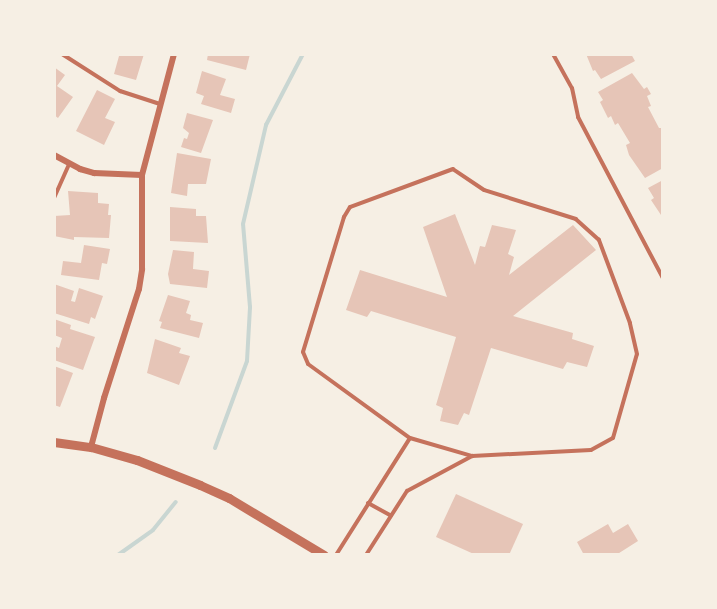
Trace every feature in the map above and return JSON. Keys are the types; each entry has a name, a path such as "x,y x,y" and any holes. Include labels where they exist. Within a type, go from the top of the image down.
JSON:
{"street":[{"path":"91,447 104,398 139,290 142,269 142,175 174,54"},
{"path":"54,155 69,164 94,172 142,175"},
{"path":"54,442 91,447 136,460 229,498 324,555"}],"lane":[{"path":"62,54 120,91 160,104"},
{"path":"553,54 572,88 578,117 663,278"},
{"path":"54,198 69,164"},
{"path":"453,170 484,190 576,219 599,240 630,323 637,354 613,438 591,450 472,456 410,438 308,364 303,352 344,216 351,207 453,170"},
{"path":"336,555 410,438"},
{"path":"366,555 407,491 472,456"},
{"path":"368,503 391,516"}],"building":[{"path":"113,54 144,54 136,80 114,74 119,56"},
{"path":"208,54 250,54 246,70 207,60"},
{"path":"586,54 631,54 635,61 601,79 595,70 593,71"},
{"path":"54,67 65,75 57,86 73,97 58,118 54,115"},
{"path":"202,71 226,79 220,95 235,99 231,113 201,104 204,96 196,93"},
{"path":"632,73 644,89 647,87 651,94 647,96 651,106 648,107 659,128 663,128 663,168 645,178 629,155 626,145 630,143 618,123 615,125 611,116 608,118 598,92"},
{"path":"97,90 115,99 105,118 115,122 104,145 76,131"},
{"path":"187,113 213,120 201,153 181,147 184,138 187,139 189,133 183,128"},
{"path":"177,153 211,159 206,184 188,184 187,196 171,193"},
{"path":"663,180 663,218 651,200 654,198 648,188"},
{"path":"68,191 98,193 98,203 109,204 108,215 111,215 109,238 74,237 74,240 54,236 54,216 70,215"},
{"path":"170,207 196,209 196,216 206,216 208,243 170,241"},
{"path":"455,214 475,265 480,246 485,247 492,225 516,230 508,254 514,257 509,275 573,225 596,250 513,316 573,333 572,339 594,346 587,367 567,362 563,369 491,348 469,415 464,413 458,425 440,421 443,408 436,405 456,337 371,311 367,317 346,310 360,270 447,297 423,227"},
{"path":"84,245 110,249 107,264 102,263 99,280 61,275 63,261 81,263"},
{"path":"173,250 194,252 193,269 209,271 207,288 170,284 168,274"},
{"path":"54,284 74,291 71,301 75,302 79,288 103,296 95,319 91,317 89,324 54,313"},
{"path":"168,295 190,301 186,313 191,315 190,320 203,323 199,338 160,328 162,322 159,321"},
{"path":"54,319 71,325 70,329 95,337 83,370 54,360 54,346 59,348 62,338 54,335"},
{"path":"155,339 181,348 179,353 190,356 179,385 147,373"},
{"path":"54,366 73,373 60,407 54,405"},
{"path":"456,494 523,524 509,555 476,555 436,537"},
{"path":"608,524 613,533 628,524 638,541 616,555 584,555 577,542"}],"waterway":[{"path":"215,448 247,361 250,307 243,224 266,125 303,54"},
{"path":"118,555 153,530 176,502"}]}
